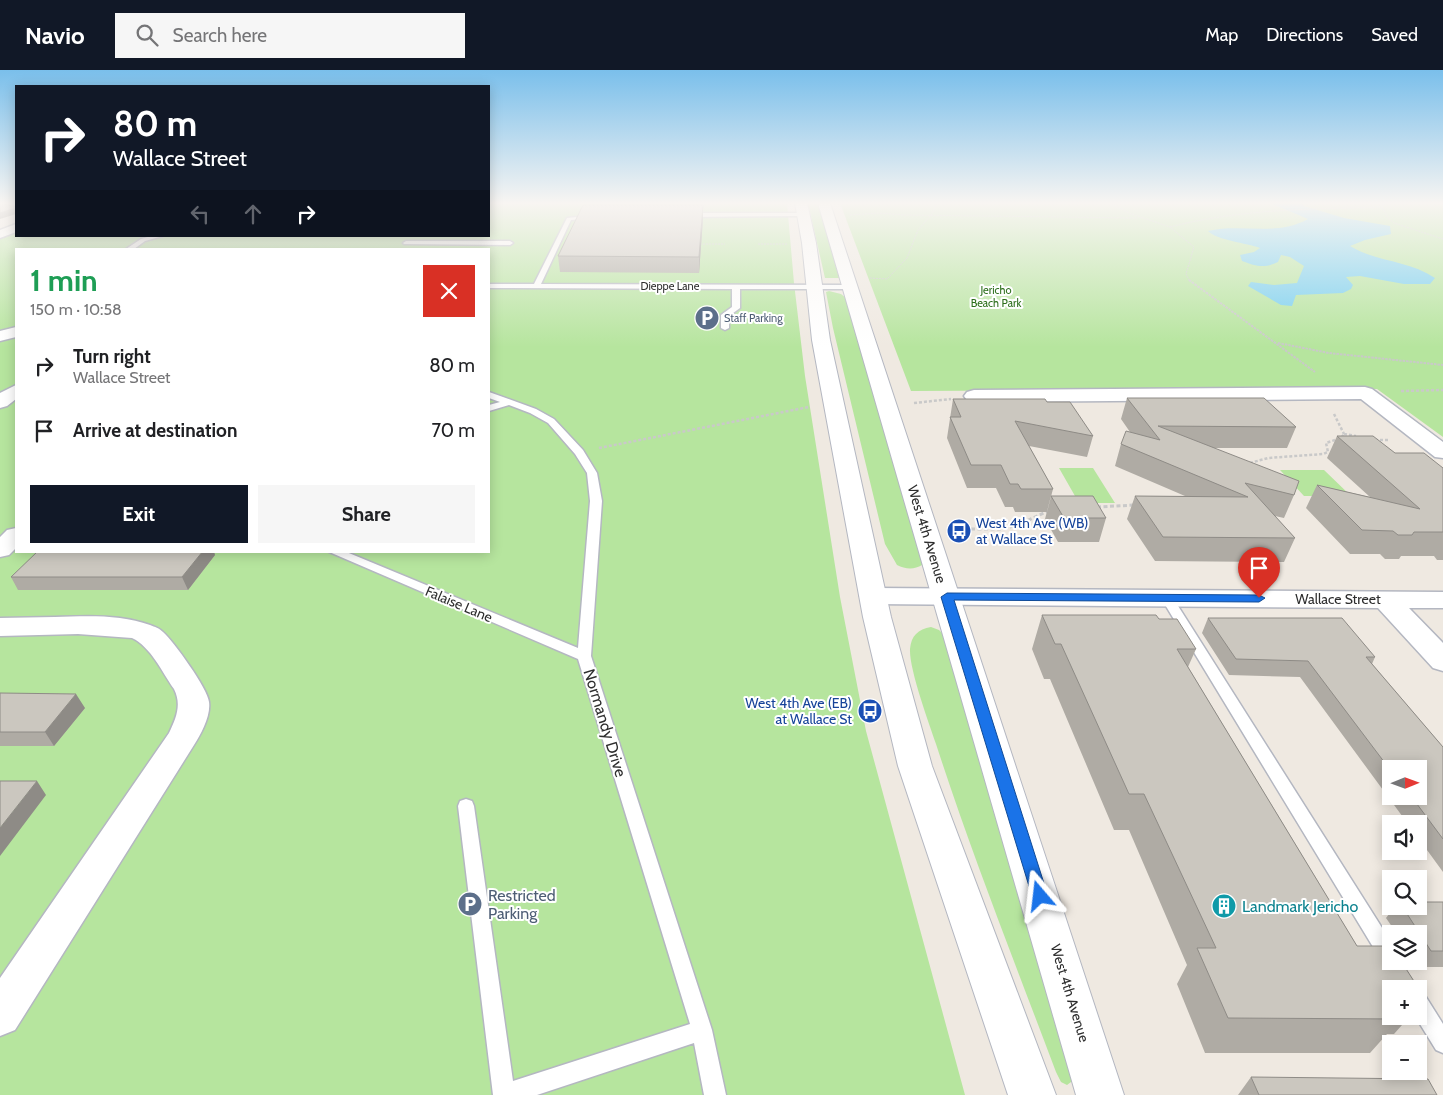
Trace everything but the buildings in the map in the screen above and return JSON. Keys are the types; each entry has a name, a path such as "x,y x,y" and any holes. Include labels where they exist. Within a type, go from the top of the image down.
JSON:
{"main road":[{"path":"808,251 821,340 873,596 915,766 1032,1095"},
{"name":"West 4th Avenue","path":"845,251 859,282 947,597 1096,1075 1100,1095"}],"street":[{"path":"0,336 15,332"},
{"path":"0,402 15,391"},
{"path":"974,396 1365,393 1443,452"},
{"path":"0,550 15,536"},
{"name":"Wallace Street","path":"873,596 1443,600"},
{"path":"1385,599 1443,661"},
{"path":"0,627 115,626 137,630 149,635 194,695 193,714 183,737 0,1015"}],"lane":[{"path":"537,285 554,251"},
{"name":"Dieppe Lane","path":"490,286 813,287 859,282"},
{"path":"725,328 725,315 736,308 736,286"},
{"name":"Normandy Drive","path":"490,395 533,411 551,421 579,452 592,473 596,501 584,656 702,1030 715,1095"},
{"path":"490,408 508,403"},
{"name":"Falaise Lane","path":"338,553 584,656"},
{"path":"1167,598 1382,944"},
{"path":"466,806 504,1095 702,1030"},
{"path":"1427,1017 1443,1043"}],"path":[{"path":"859,282 887,279 907,258 910,251"},
{"path":"1193,251 1186,274 1190,282 1224,304 1320,374"},
{"path":"1275,342 1329,354 1443,365"},
{"path":"914,403 974,396"},
{"path":"579,452 814,406"},
{"path":"1249,464 1268,458 1323,454 1328,452 1326,443 1341,438 1344,434"},
{"path":"1093,507 1121,507 1136,504"},
{"path":"958,529 1003,529 1020,524 1056,508"}],"green space":[{"path":"0,251 15,251 15,553 490,553 490,251 791,251 805,376 840,597 866,731 965,1095 0,1095"},
{"path":"819,251 832,251 839,278 825,278"},
{"name":"Jericho Beach Park","path":"858,251 1443,251 1443,437 1377,389 911,391"},
{"path":"826,292 841,294 847,299 922,560 922,565 916,568 906,568 897,565 885,544 833,328"},
{"path":"1059,468 1093,468 1115,503 1079,503"},
{"path":"1280,470 1324,470 1351,496 1304,496"},
{"path":"931,627 943,634 1072,1076 1071,1082 1067,1085 1061,1082 1056,1072 964,827 920,696 910,649 916,634 922,629"}],"water":[{"path":"1360,251 1414,268 1435,278 1430,284 1404,284 1360,276 1346,277 1353,285 1351,289 1343,293 1296,295 1292,306 1281,305 1248,286 1251,282 1274,285 1297,283 1304,266 1290,257 1281,255 1278,262 1264,266 1242,261 1240,255 1254,252"}],"place":[{"name":"Staff Parking","path":"707,318"},
{"name":"West 4th Ave (WB) at Wallace St","path":"959,531"},
{"name":"West 4th Ave (EB) at Wallace St","path":"870,711"},
{"name":"Restricted Parking","path":"470,904"},
{"name":"Landmark Jericho","path":"1224,906"}],"route":[{"path":"1040,896 947,597 1259,598"}]}
